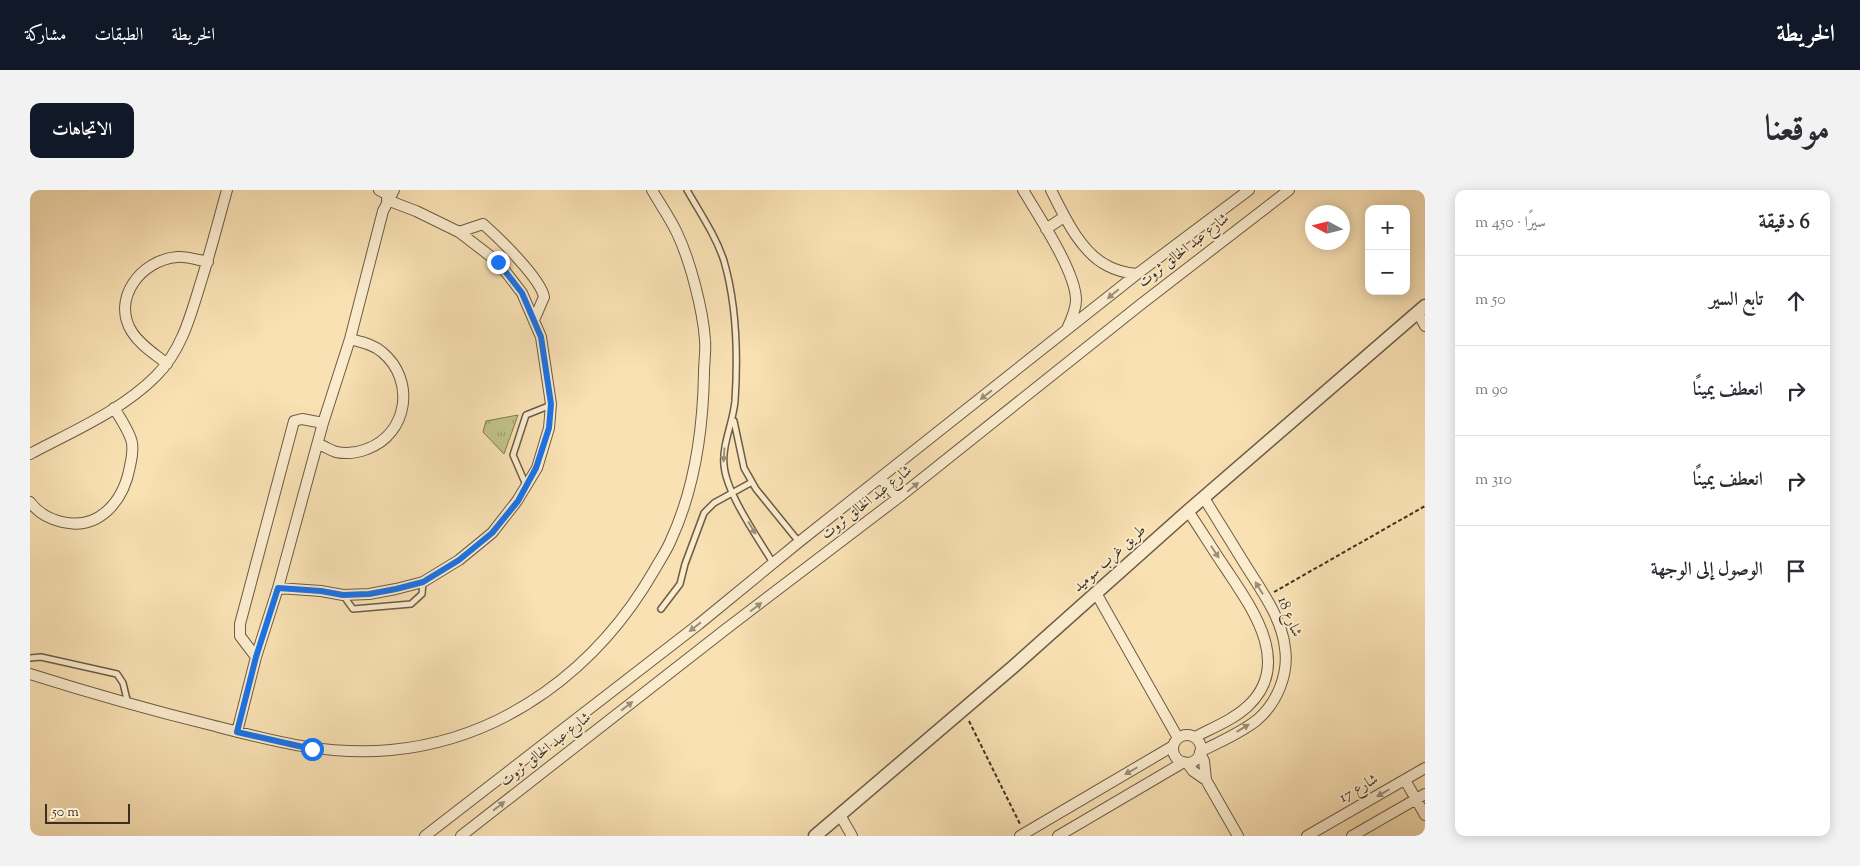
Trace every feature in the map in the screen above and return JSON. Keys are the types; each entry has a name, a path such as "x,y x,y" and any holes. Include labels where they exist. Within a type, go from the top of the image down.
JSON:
{"street":[{"path":"30,454 114,408 142,389 167,364 178,348 186,329 208,262 227,190"},
{"path":"278,588 321,591 343,595 369,594 423,582 459,560 492,533 518,501 527,485 536,468 549,428 551,404 541,337 522,293 498,262 459,232 379,190"},
{"path":"30,674 128,704 237,732 312,749 358,751 392,750 420,745 463,734 509,716 542,694 585,661 622,620 640,596 671,541 686,497 696,458 703,415 705,339 695,284 677,233 652,190"},
{"path":"1022,190 1046,229 1073,282 1076,299 1074,313 1066,332"},
{"path":"1051,190 1064,217 1089,252 1098,261 1109,268 1137,274"},
{"name":"شارع عبد الخالق ثروت","path":"425,836 699,624 799,542 1137,274 1249,190"},
{"name":"شارع عبد الخالق ثروت","path":"461,836 718,635 898,498 1140,305 1289,190"},
{"path":"237,732 256,657 278,588 323,423 350,339 390,195"},
{"path":"1046,229 1064,217"},
{"path":"459,232 483,224 497,236 537,282 544,297 534,320"},
{"path":"167,364 132,332 127,319 125,303 134,280 151,265 166,259 178,257 208,262"},
{"path":"1421,310 1425,326"},
{"name":"طريق غرب سوميد","path":"822,834 840,815 1013,667 1188,511 1421,310"},
{"path":"318,444 337,452 358,452 377,446 392,432 402,414 404,393 398,374 390,360 372,345 350,339"},
{"path":"30,502 36,509 52,519 69,523 84,523 101,515 115,504 129,473 132,441 114,408"},
{"path":"256,657 240,636 240,624 294,421 302,419 323,423"},
{"path":"881,478 898,498"},
{"name":"شارع 18","path":"1200,753 1256,720 1271,704 1279,689 1285,670 1285,648 1279,625 1265,596 1204,498"},
{"name":"شارع 18","path":"1188,511 1250,605 1262,629 1267,645 1268,666 1263,683 1248,706 1230,719 1195,737"},
{"path":"1096,593 1175,742 1176,758 1186,763 1193,771 1206,780"},
{"path":"1022,834 1188,735 1195,737 1200,744 1206,780 1238,836"},
{"path":"1058,836 1186,763 1195,760 1200,753"},
{"name":"شارع 17","path":"1308,836 1424,770"},
{"path":"1405,780 1420,796 1425,815"},
{"path":"1352,836 1420,796"},
{"path":"840,815 852,836"}],"lane":[{"path":"687,190 710,229 724,261 731,296 737,366 733,418 725,445 724,465 739,506 773,563"},
{"path":"527,485 513,455 526,414 551,404"},
{"path":"733,418 744,468 752,482 799,542"},
{"path":"661,609 680,584 698,523 704,513 714,503 752,482"},
{"path":"343,595 353,610 411,604 422,594 423,582"},
{"path":"30,658 41,657 116,674 123,683 128,704"}],"path":[{"path":"1265,596 1425,506"},
{"path":"963,708 1022,834"}],"green space":[{"path":"518,415 504,454 483,432 486,421"}],"route":[{"path":"312,749 237,732 256,657 278,588 321,591 343,595 369,594 423,582 459,560 492,533 518,501 536,468 549,428 551,404 549,380 541,337 534,320 522,293 498,262"}]}
